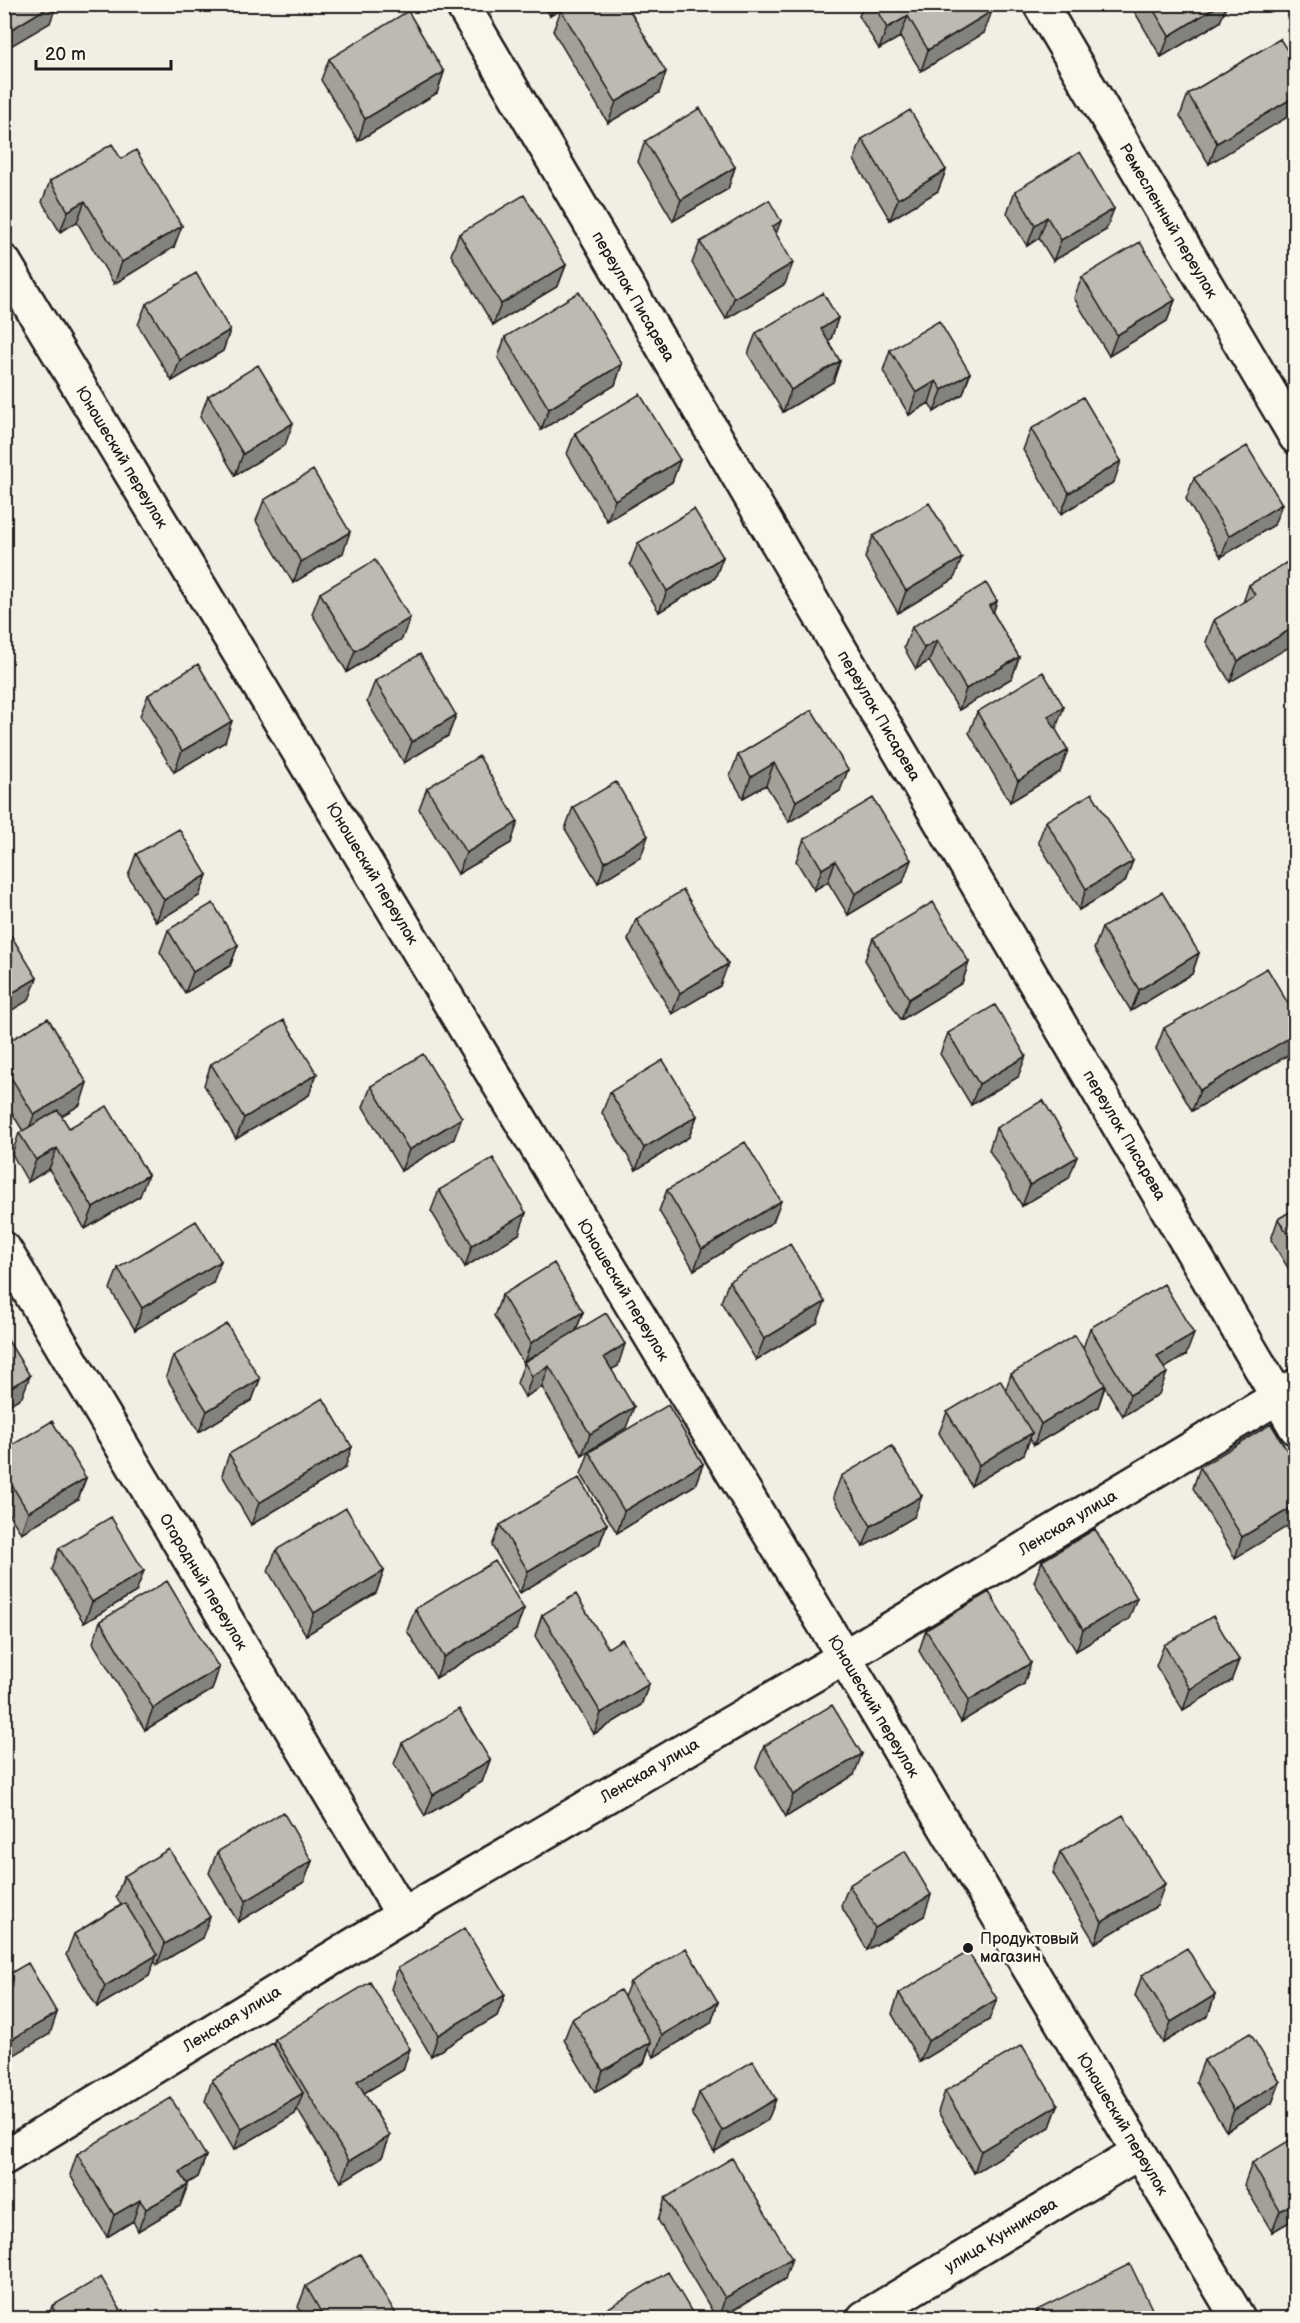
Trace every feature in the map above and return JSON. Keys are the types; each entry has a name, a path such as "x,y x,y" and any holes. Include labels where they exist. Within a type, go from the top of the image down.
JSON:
{"street":[{"name":"переулок Писарева","path":"462,4 1286,1391 1296,1428"},
{"name":"Ремесленный переулок","path":"1040,4 1296,436"},
{"name":"Юношеский переулок","path":"4,262 844,1657 1238,2319"},
{"name":"Огородный переулок","path":"4,1249 403,1915"},
{"name":"Ленская улица","path":"4,2158 403,1915 844,1657 1286,1391"},
{"name":"улица Кунникова","path":"864,2319 1139,2152"}],"building":[{"path":"4,4 53,4 4,34"},
{"path":"570,4 626,4 666,72 616,102 561,10"},
{"path":"873,4 988,4 992,11 928,50 908,16 887,28"},
{"path":"1150,4 1221,4 1169,36"},
{"path":"408,11 444,72 365,119 329,59"},
{"path":"1280,39 1296,64 1296,96 1217,143 1188,94"},
{"path":"700,108 735,167 681,200 645,141"},
{"path":"910,110 946,170 898,199 862,139"},
{"path":"112,144 121,159 136,150 182,226 122,262 85,201 68,211 50,181"},
{"path":"1080,152 1114,209 1061,240 1047,217 1035,225 1015,191"},
{"path":"524,195 566,265 501,304 459,234"},
{"path":"769,200 781,221 772,227 793,263 734,298 700,242"},
{"path":"1140,242 1175,300 1117,335 1082,277"},
{"path":"196,273 230,330 180,360 146,304"},
{"path":"579,292 622,364 549,409 505,337"},
{"path":"823,293 838,318 821,329 840,361 791,390 756,333"},
{"path":"939,321 970,373 942,390 936,381 916,393 890,350"},
{"path":"258,365 293,423 243,454 208,396"},
{"path":"640,394 680,460 615,500 575,433"},
{"path":"1083,397 1121,461 1069,493 1031,429"},
{"path":"1247,446 1282,504 1229,536 1194,478"},
{"path":"313,470 350,532 301,562 264,500"},
{"path":"929,503 962,558 906,591 873,536"},
{"path":"694,509 723,557 667,591 638,543"},
{"path":"1296,557 1296,626 1238,661 1214,620 1255,595 1249,585"},
{"path":"375,560 410,618 355,651 320,593"},
{"path":"986,583 997,601 989,606 1019,657 966,689 937,640 924,648 912,627"},
{"path":"420,654 456,715 412,742 375,681"},
{"path":"198,664 232,721 182,751 148,695"},
{"path":"1043,672 1064,707 1048,716 1068,750 1018,781 977,712"},
{"path":"812,710 848,770 796,801 774,763 751,777 738,755"},
{"path":"479,756 518,822 466,853 427,788"},
{"path":"616,782 648,836 605,862 573,807"},
{"path":"1092,793 1133,861 1086,889 1046,821"},
{"path":"873,798 911,860 855,894 835,861 822,869 804,839"},
{"path":"179,829 207,875 164,900 136,854"},
{"path":"683,890 728,964 680,993 636,919"},
{"path":"1162,892 1199,953 1139,990 1102,928"},
{"path":"933,902 969,962 909,999 873,938"},
{"path":"213,903 238,945 193,972 168,930"},
{"path":"4,924 37,978 4,998"},
{"path":"1267,968 1296,1017 1296,1034 1200,1090 1164,1028"},
{"path":"995,1005 1026,1056 979,1084 948,1033"},
{"path":"48,1018 87,1083 34,1115 4,1066 4,1044"},
{"path":"284,1020 317,1074 244,1118 211,1064"},
{"path":"423,1054 462,1118 409,1150 371,1086"},
{"path":"663,1060 697,1116 644,1148 610,1092"},
{"path":"1043,1100 1077,1157 1030,1185 996,1128"},
{"path":"107,1106 148,1175 93,1208 57,1148 36,1160 19,1133 58,1110 69,1128"},
{"path":"745,1142 781,1201 702,1249 667,1190"},
{"path":"493,1158 526,1213 472,1245 439,1190"},
{"path":"1296,1208 1296,1247 1278,1219"},
{"path":"196,1221 221,1261 142,1308 118,1268"},
{"path":"790,1244 825,1302 764,1339 729,1281"},
{"path":"554,1263 583,1312 531,1343 502,1295"},
{"path":"1164,1284 1194,1334 1157,1356 1167,1373 1130,1395 1090,1328"},
{"path":"606,1313 625,1344 604,1357 634,1407 590,1434 549,1366 532,1376 524,1362"},
{"path":"227,1324 260,1379 207,1411 173,1356"},
{"path":"4,1334 30,1376 4,1391"},
{"path":"1075,1335 1105,1385 1041,1424 1011,1374"},
{"path":"1000,1380 1032,1433 979,1465 947,1412"},
{"path":"323,1398 352,1447 259,1503 229,1454"},
{"path":"668,1405 703,1464 624,1511 589,1452"},
{"path":"52,1421 86,1478 28,1512 4,1472 4,1450"},
{"path":"1271,1424 1296,1465 1296,1505 1242,1537 1200,1467"},
{"path":"892,1446 922,1496 871,1526 841,1476"},
{"path":"579,1478 607,1524 528,1571 500,1525"},
{"path":"346,1508 384,1571 314,1613 276,1550"},
{"path":"111,1517 144,1571 92,1602 59,1548"},
{"path":"1095,1529 1137,1598 1083,1630 1042,1561"},
{"path":"495,1561 524,1609 444,1657 415,1609"},
{"path":"167,1581 219,1668 153,1708 100,1621"},
{"path":"989,1592 1031,1663 969,1700 926,1630"},
{"path":"576,1594 608,1648 622,1639 649,1684 601,1713 542,1615"},
{"path":"1213,1616 1239,1660 1190,1689 1164,1645"},
{"path":"832,1705 862,1754 793,1795 764,1746"},
{"path":"459,1709 490,1760 433,1795 402,1743"},
{"path":"283,1812 312,1861 246,1901 217,1852"},
{"path":"1123,1815 1165,1884 1102,1922 1060,1852"},
{"path":"169,1849 210,1917 165,1944 124,1876"},
{"path":"905,1851 931,1895 875,1928 849,1885"},
{"path":"125,1903 157,1955 105,1986 74,1934"},
{"path":"465,1928 505,1995 438,2035 398,1968"},
{"path":"686,1948 718,2002 662,2035 630,1982"},
{"path":"1187,1948 1215,1995 1171,2022 1142,1975"},
{"path":"968,1952 997,1999 928,2041 899,1993"},
{"path":"28,1963 57,2013 4,2044 4,1977"},
{"path":"370,1982 410,2049 357,2081 390,2136 349,2161 275,2039"},
{"path":"620,1990 651,2042 603,2071 572,2019"},
{"path":"1250,2033 1280,2082 1234,2110 1204,2060"},
{"path":"273,2043 303,2093 242,2129 212,2080"},
{"path":"1022,2045 1058,2105 981,2151 945,2091"},
{"path":"753,2061 776,2099 722,2131 699,2093"},
{"path":"171,2098 206,2156 180,2172 188,2185 146,2209 140,2200 114,2215 77,2154"},
{"path":"1295,2137 1296,2202 1280,2211 1252,2163"},
{"path":"732,2158 792,2258 725,2298 665,2198"},
{"path":"360,2254 399,2319 325,2319 306,2286"},
{"path":"4,2260 10,2269 4,2273"},
{"path":"1130,2264 1157,2319 1041,2319 1037,2310"},
{"path":"668,2272 696,2319 590,2319"},
{"path":"101,2277 126,2319 59,2319 52,2306"}],"place":[{"name":"Продуктовый магазин","path":"968,1948"}]}
